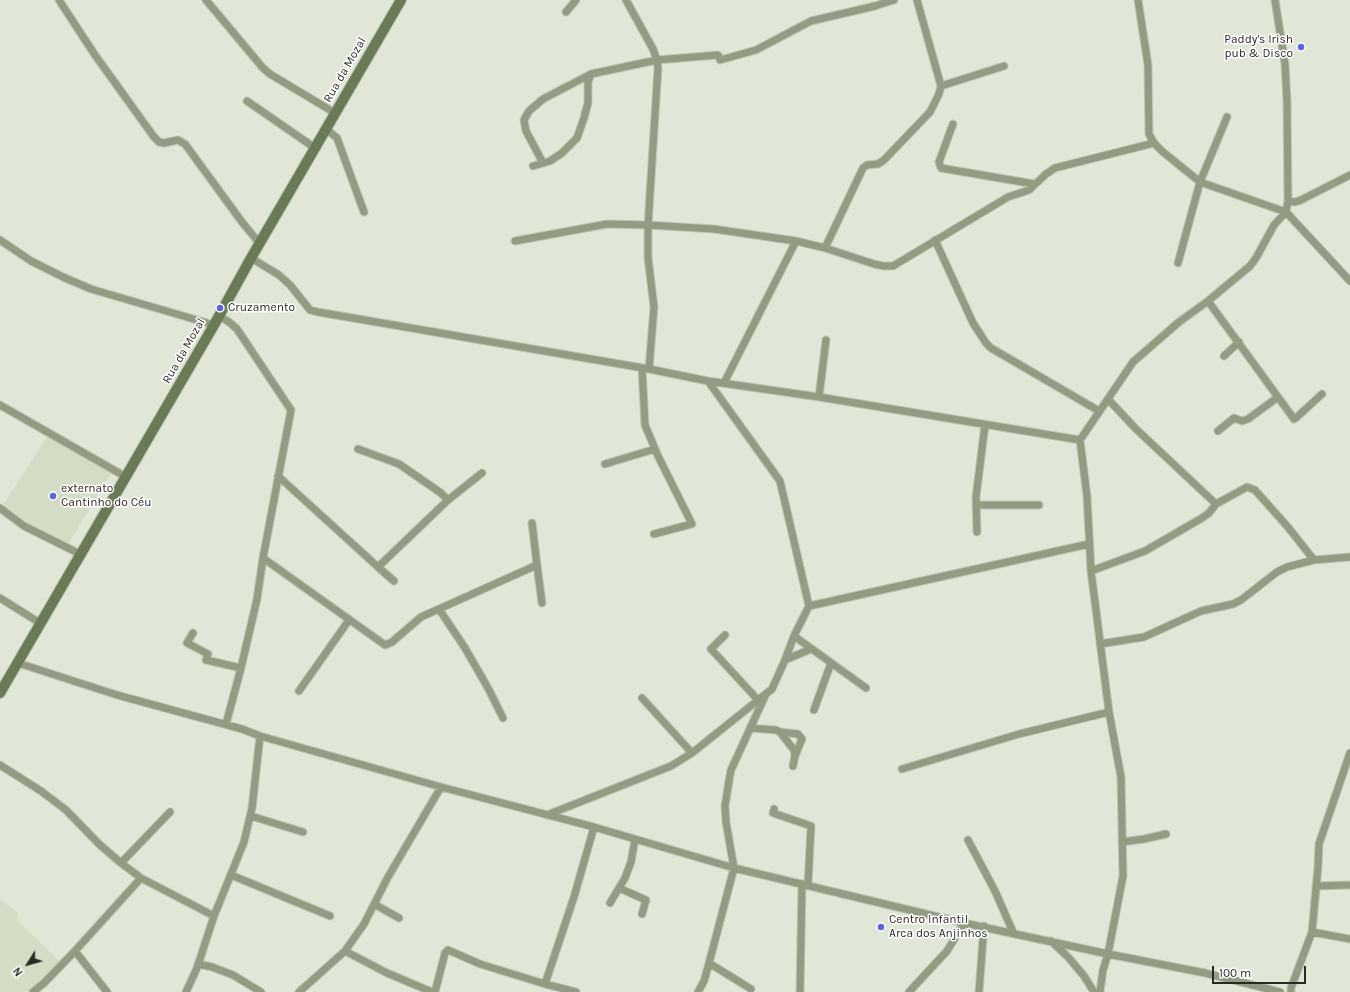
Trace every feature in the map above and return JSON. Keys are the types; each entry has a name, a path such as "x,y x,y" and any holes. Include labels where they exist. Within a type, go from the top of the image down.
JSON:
{"main road":[{"name":"Rua da Mozal","path":"0,693 401,0"}],"street":[{"path":"59,0 95,56 154,137 159,142 164,143 178,140 185,144 260,244"},
{"path":"206,0 263,68 270,74 335,113"},
{"path":"566,12 576,0"},
{"path":"626,0 657,60 658,68 648,225 648,258 654,307 645,369 644,421 655,449 692,524 654,534"},
{"path":"543,163 526,132 524,120 529,111 543,99 591,74 657,60 718,55 720,60 756,50 811,21 894,0"},
{"path":"825,248 864,168 867,165 878,164 884,160 930,112 939,94 941,86 917,0"},
{"path":"1138,0 1148,65 1149,134 1154,143 1200,182 1286,212 1350,281"},
{"path":"1100,992 1102,970 1108,954 1123,876 1121,777 1109,712 1091,572 1087,496 1080,440 1133,362 1179,322 1250,266 1274,225 1286,212 1288,201 1288,102 1285,64 1275,0"},
{"path":"941,86 1004,66"},
{"path":"533,166 543,163 562,153 577,138 588,103 588,82 591,74"},
{"path":"247,101 315,148"},
{"path":"1178,263 1200,182 1228,117"},
{"path":"953,124 939,162 941,168 1034,184"},
{"path":"326,130 338,138 364,212"},
{"path":"515,241 607,224 714,229 796,241 825,248 874,264 893,266 1008,197 1029,190 1034,184 1055,168 1154,143"},
{"path":"1288,201 1295,202 1301,200 1350,175"},
{"path":"0,240 31,261 84,286 229,322 236,329 291,410 278,476 258,599 226,724"},
{"path":"935,240 973,323 986,343 991,348 1099,411"},
{"path":"724,383 796,241"},
{"path":"251,258 279,275 290,285 310,310 318,312 708,381 819,397 1080,440"},
{"path":"1208,300 1294,419 1322,394"},
{"path":"819,397 826,340"},
{"path":"1224,356 1239,342"},
{"path":"548,815 671,766 692,753 766,694 772,689 776,682 794,636 809,606 780,481 708,381"},
{"path":"1218,431 1234,418 1242,421 1248,419 1278,397"},
{"path":"1108,399 1136,429 1216,504"},
{"path":"0,405 126,477"},
{"path":"977,532 976,497 985,425"},
{"path":"358,449 399,464 442,493 448,500"},
{"path":"604,464 655,449"},
{"path":"378,567 448,500 482,473"},
{"path":"278,476 394,581"},
{"path":"1091,572 1145,551 1202,518 1209,513 1216,504 1247,487 1255,490 1287,526 1314,560"},
{"path":"977,505 1039,505"},
{"path":"0,508 24,526 80,554"},
{"path":"532,524 542,603"},
{"path":"809,606 1089,544"},
{"path":"1100,644 1144,637 1201,611 1233,604 1241,600 1277,572 1314,560 1350,557"},
{"path":"264,558 385,645 392,642 421,617 537,565"},
{"path":"0,598 40,623"},
{"path":"439,609 465,648 503,718"},
{"path":"299,691 349,620"},
{"path":"193,633 187,643 208,654 206,660 241,668"},
{"path":"725,635 711,649 758,700"},
{"path":"794,636 866,688"},
{"path":"785,660 811,649"},
{"path":"18,663 117,695 242,728 260,736 441,787 594,827 734,868 964,923 1205,973 1280,992"},
{"path":"814,710 831,663"},
{"path":"698,992 704,981 734,868 726,822 725,806 731,770 766,694"},
{"path":"642,698 692,753"},
{"path":"902,769 1019,734 1109,712"},
{"path":"750,728 776,730 780,732 798,734 802,739 795,756 793,766"},
{"path":"780,732 794,750 795,756"},
{"path":"186,992 198,964 214,916 244,842 251,816 260,736"},
{"path":"1291,992 1291,988 1312,932 1319,844 1350,753"},
{"path":"0,765 41,791 66,810 99,844 141,878 214,916"},
{"path":"300,992 345,951 364,924 388,876 441,787"},
{"path":"774,809 773,813 811,826 805,884 800,992"},
{"path":"121,863 170,812"},
{"path":"251,816 303,832"},
{"path":"545,984 576,891 594,827"},
{"path":"1122,842 1166,834"},
{"path":"610,903 625,878 631,862 635,839"},
{"path":"968,840 989,880 1013,932"},
{"path":"231,875 330,916"},
{"path":"33,992 76,951 141,878"},
{"path":"1316,886 1350,885"},
{"path":"619,888 646,900 642,914"},
{"path":"374,904 399,918"},
{"path":"909,992 947,951 964,923"},
{"path":"980,992 984,926"},
{"path":"1312,932 1350,939"},
{"path":"1051,940 1084,976 1094,992"},
{"path":"345,951 387,973 433,992 445,953 448,950 480,964 576,992"},
{"path":"76,951 107,992"},
{"path":"709,963 751,989"},
{"path":"198,964 212,967 233,975 260,992"}],"shaded area":[{"name":"externato Cantinho do Céu","path":"48,436 111,473 67,546 30,527 2,506"},
{"path":"0,899 19,914 16,919 61,963 27,992 0,992"}],"place":[{"name":"Paddy's Irish pub & Disco","path":"1301,47"},
{"name":"Cruzamento","path":"220,308"},
{"name":"externato Cantinho do Céu","path":"53,496"},
{"name":"Centro Infantil Arca dos Anjinhos","path":"881,927"}]}
